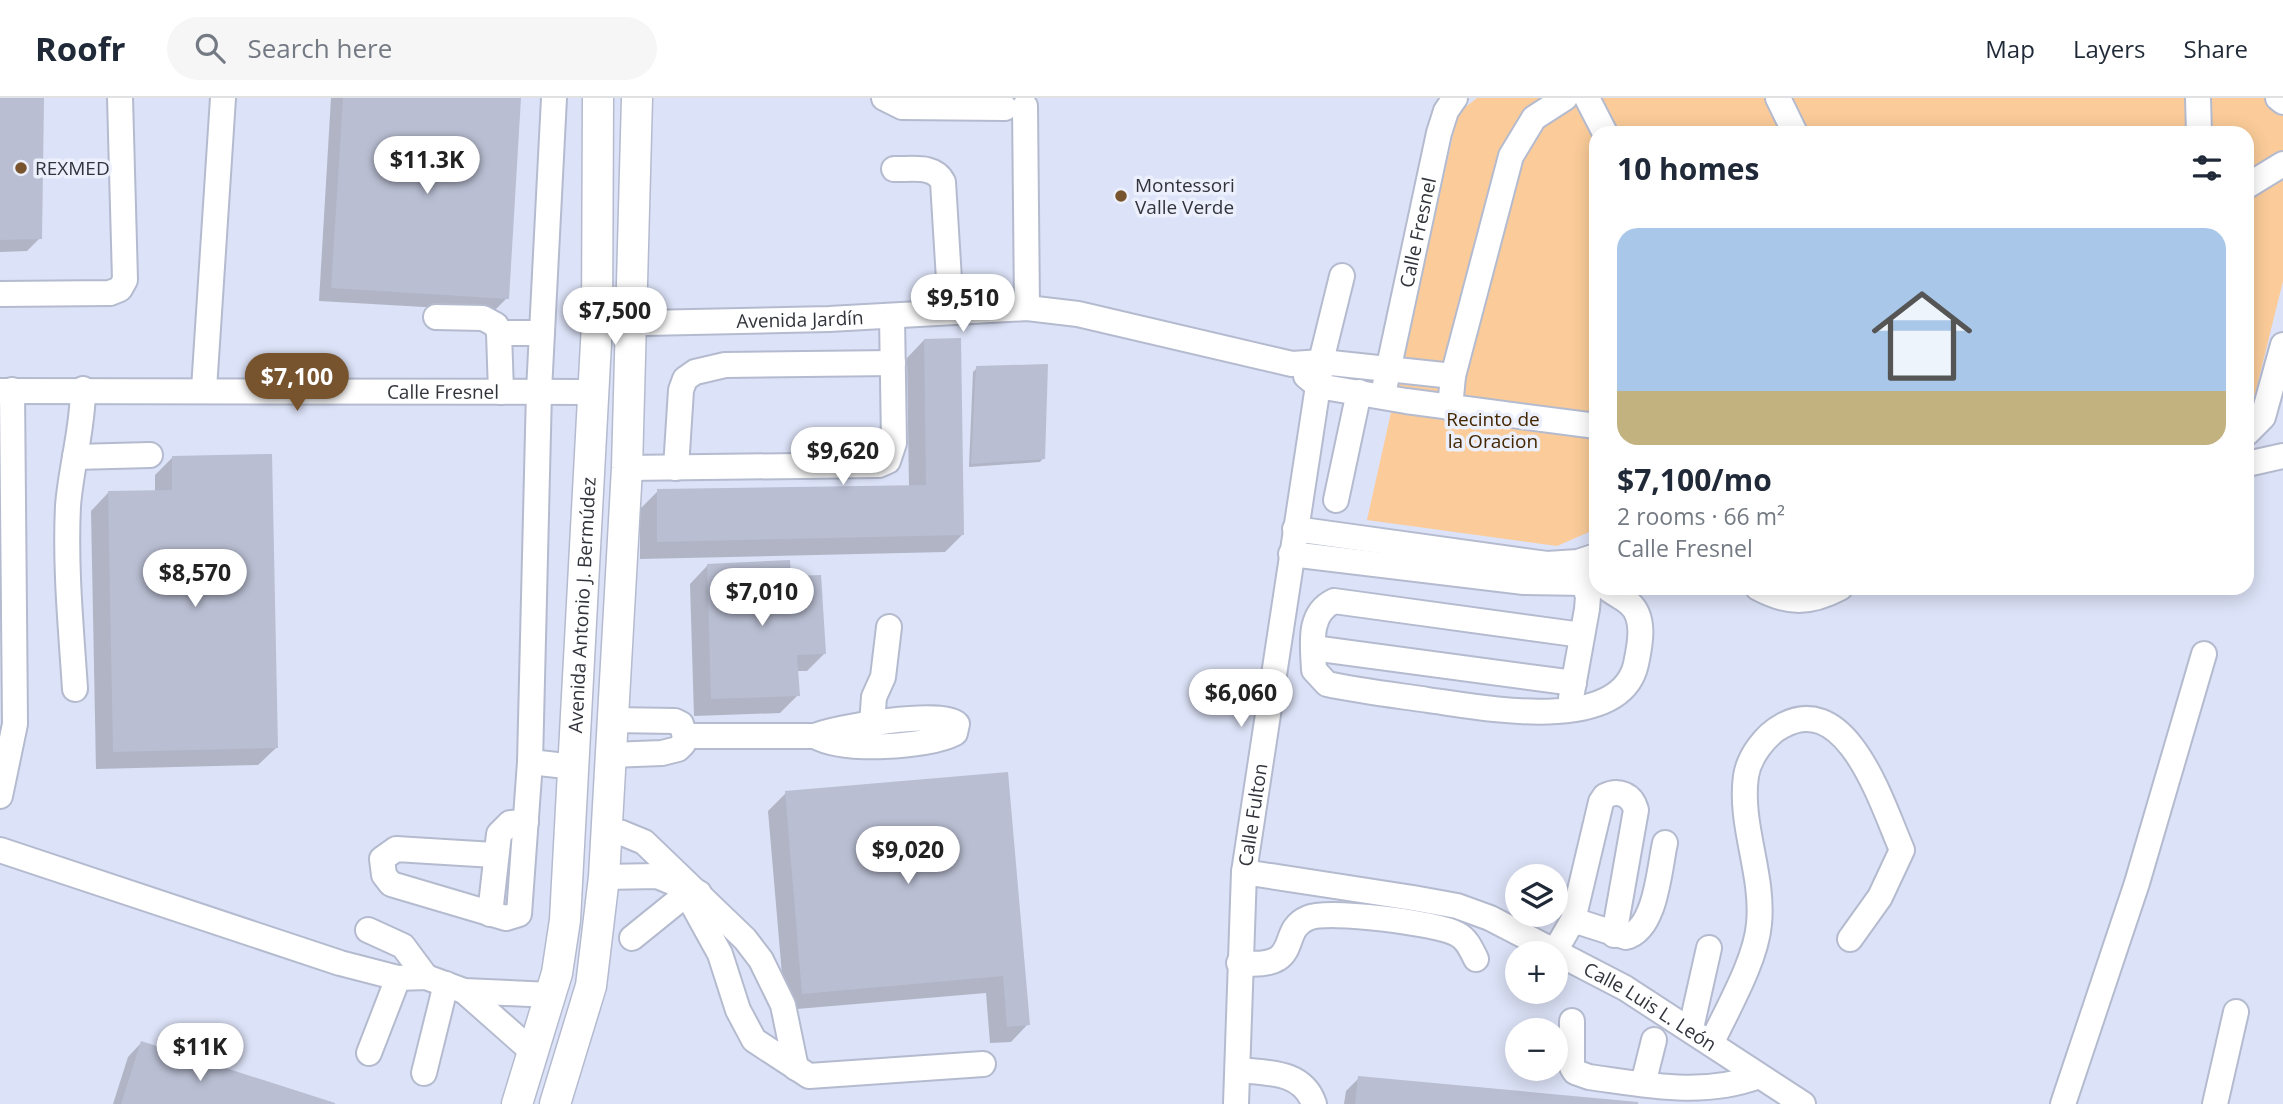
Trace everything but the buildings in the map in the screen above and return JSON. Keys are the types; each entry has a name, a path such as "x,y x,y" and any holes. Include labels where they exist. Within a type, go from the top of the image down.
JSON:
{"main road":[{"name":"Avenida Antonio J. Bermúdez","path":"517,1104 551,995 565,920 597,324 598,98"},
{"name":"Avenida Antonio J. Bermúdez","path":"555,1104 591,986 604,877 627,468 633,324 637,98"},
{"path":"586,561 601,569 608,578 606,642 617,665"},
{"path":"580,656 595,682 599,742 610,755"}],"street":[{"path":"0,294 110,293 120,289 125,280 120,98"},
{"path":"204,389 223,98"},
{"path":"494,855 405,848 391,851 382,859 384,875 391,884 490,914 514,918 522,909 530,762 539,391 554,98"},
{"path":"884,98 902,107 1017,102 1027,308"},
{"name":"Calle Fresnel","path":"1384,397 1387,370 1439,132 1446,111 1455,98"},
{"path":"1450,408 1453,376 1511,156 1534,118 1565,98"},
{"path":"1587,98 1601,126"},
{"path":"1778,98 1792,126"},
{"path":"2198,98 2199,126"},
{"path":"2278,98 2283,102"},
{"path":"2254,182 2283,164"},
{"path":"894,170 927,169 940,176 943,182 951,312"},
{"name":"Calle Fulton","path":"1236,1104 1244,872 1320,374 1342,276"},
{"name":"Avenida Jardín","path":"597,324 892,316 1027,308 1078,314 1320,374"},
{"path":"627,468 879,465 888,461 894,443 892,316"},
{"path":"436,317 483,318 496,325 499,333 500,391"},
{"path":"499,333 542,333"},
{"path":"2254,426 2263,417 2283,345"},
{"path":"676,468 681,390 685,379 695,372 725,365 893,363"},
{"path":"1320,374 1387,370 1453,376"},
{"path":"1320,374 1359,393 1450,408 1589,425"},
{"path":"75,689 68,581 68,505 83,418 83,389"},
{"path":"0,796 15,724 6,390"},
{"name":"Calle Fresnel","path":"6,390 593,391"},
{"path":"1336,500 1359,393"},
{"path":"75,457 150,455"},
{"path":"2254,462 2283,456"},
{"path":"1295,528 1589,573"},
{"path":"1291,554 1524,582 1589,576"},
{"path":"1569,709 1587,609 1592,595"},
{"path":"1582,635 1334,601 1322,607 1317,616 1314,670 1327,684 1501,710 1569,709 1617,694 1626,687 1634,672 1641,630 1633,607 1621,595"},
{"path":"1775,595 1789,601 1802,602 1821,595"},
{"path":"872,724 874,697 883,677 889,627"},
{"path":"1314,648 1574,682"},
{"path":"2063,1104 2133,895 2204,654"},
{"path":"685,736 815,736 838,728 948,718 955,720 958,729 955,733 935,740 849,746 830,744 815,736"},
{"path":"610,755 678,749 685,736 681,724 675,721 613,720"},
{"path":"1712,1042 1736,991 1759,926 1759,881 1748,817 1746,775 1766,738 1790,722 1820,720 1839,731 1850,743 1865,766 1902,850 1881,897 1850,939"},
{"path":"530,762 575,767"},
{"path":"1561,941 1573,920 1601,802 1611,793 1627,796 1635,805 1635,820 1614,935"},
{"path":"490,914 494,855 499,834 505,825 526,822"},
{"path":"607,831 622,833 644,842 694,895 746,939 761,960 783,1005 796,1068"},
{"path":"1573,920 1614,935 1634,935 1645,925 1665,843"},
{"path":"0,850 327,959 398,978 551,995"},
{"name":"Calle Luis L. León","path":"1244,872 1457,906 1490,918 1535,941"},
{"path":"604,877 657,876 694,895 720,954 738,1010 754,1040 809,1076 983,1064"},
{"path":"632,938 694,895"},
{"path":"1240,963 1273,962 1285,951 1300,923 1306,918 1329,915 1446,930 1466,940 1476,959"},
{"path":"368,930 403,946 445,984 533,1052"},
{"path":"1691,1028 1709,948"},
{"name":"Calle Luis L. León","path":"1568,958 1691,1028 1803,1104"},
{"path":"369,1053 398,978"},
{"path":"424,1073 445,984"},
{"path":"2215,1104 2236,1012"},
{"path":"1572,1021 1570,1055 1575,1072 1589,1077 1709,1088 1735,1084 1759,1076"},
{"path":"1643,1084 1654,1040"},
{"path":"1238,1070 1292,1078 1304,1084 1314,1104"}],"green space":[{"name":"Recinto de la Oracion","path":"1477,98 2283,98 2283,281 2255,394 2254,126 1589,126 1589,532 1557,546 1367,520 1458,113"}],"place":[{"name":"REXMED","path":"21,168"},
{"name":"Montessori Valle Verde","path":"1121,196"}]}
